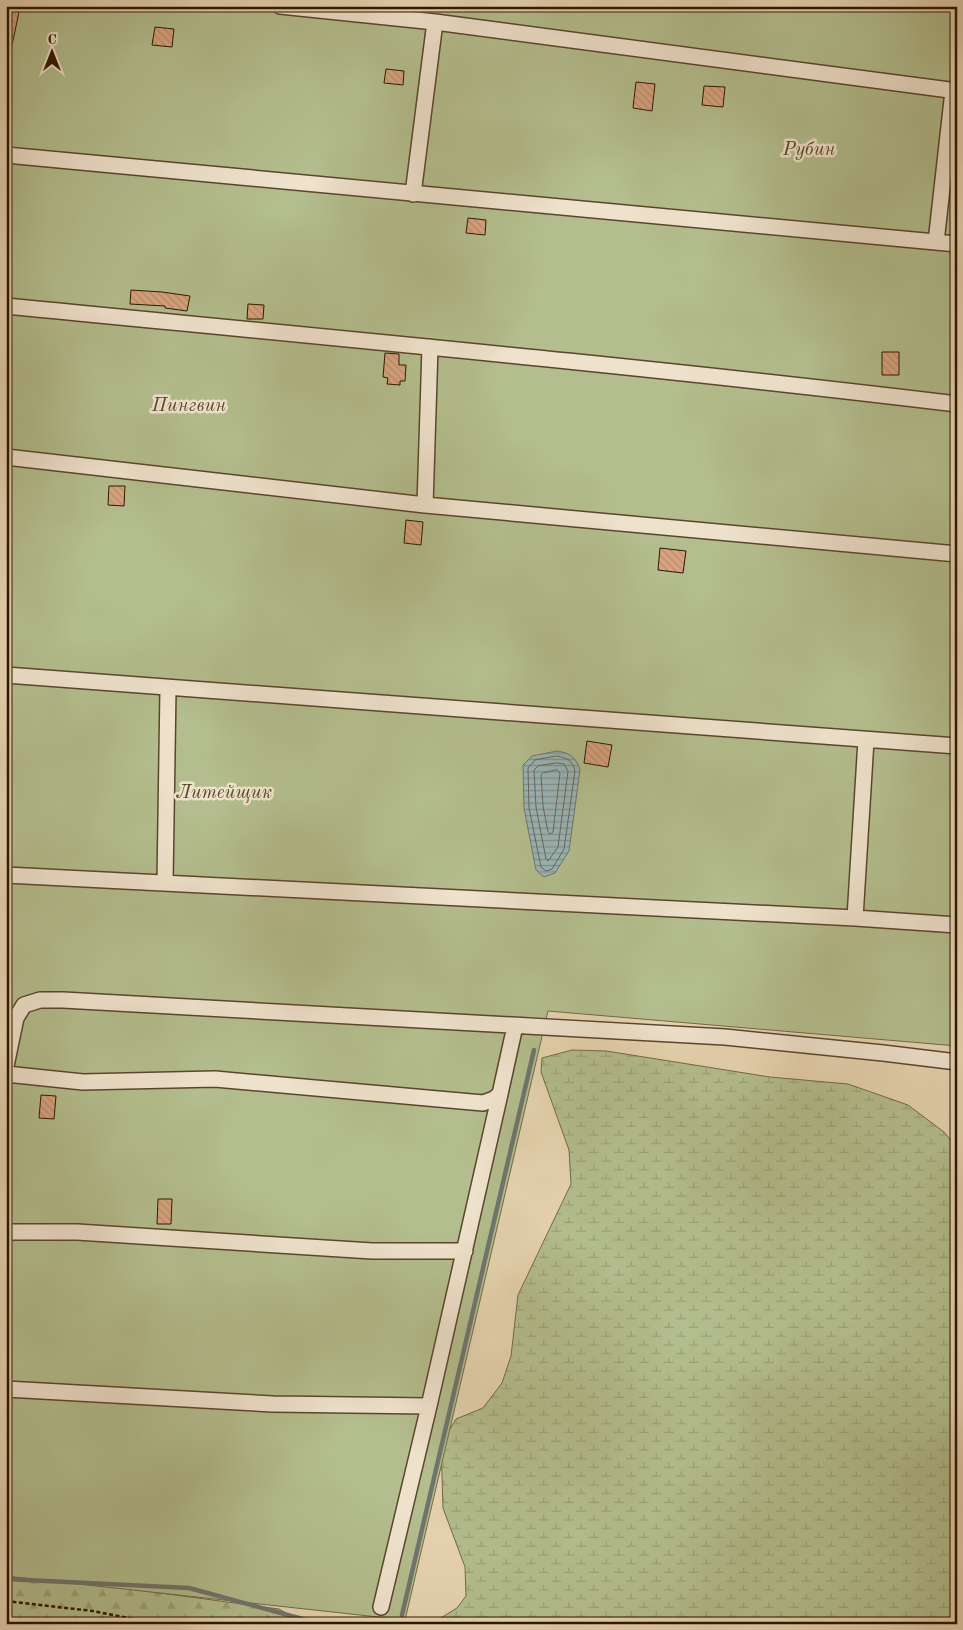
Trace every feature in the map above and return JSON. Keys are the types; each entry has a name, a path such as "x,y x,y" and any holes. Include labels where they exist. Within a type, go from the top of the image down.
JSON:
{"street":[{"path":"280,6 435,22 955,91 936,242"},
{"path":"414,194 435,22"},
{"path":"6,155 957,244"},
{"path":"6,306 430,347 957,404"},
{"path":"425,505 430,347"},
{"path":"6,457 425,505 957,554"},
{"path":"6,675 957,746"},
{"path":"165,883 168,688"},
{"path":"855,918 866,740"},
{"path":"6,875 855,918 957,926"},
{"path":"6,1066 16,1018 24,1005 40,1000 73,1000 725,1037 957,1062"},
{"path":"381,1607 516,1026"},
{"path":"6,1074 83,1082 215,1080 483,1103 494,1099 500,1094"},
{"path":"6,1232 77,1232 372,1251 465,1251"},
{"path":"6,1388 273,1404 429,1406"}],"path":[{"path":"6,1602 93,1611 158,1624"}],"green space":[{"path":"6,6 957,6 957,1046 548,1011 405,1620 6,1576"},
{"path":"572,1050 606,1051 770,1077 848,1084 908,1105 944,1132 957,1148 957,1624 431,1624 457,1608 466,1596 465,1567 443,1508 441,1444 456,1419 483,1408 502,1383 511,1356 518,1295 571,1184 569,1150 541,1072 542,1058"},
{"path":"27,1575 279,1609 306,1624 6,1624 6,1578"}],"water":[{"path":"557,751 572,756 580,770 569,851 555,873 544,877 536,870 524,808 523,765 532,756"}],"building":[{"path":"6,9 19,12 11,50 6,49"},
{"path":"155,27 174,29 172,47 152,45"},
{"path":"386,69 404,71 403,85 384,83"},
{"path":"636,82 655,84 652,111 633,108"},
{"path":"704,86 725,87 723,107 702,105"},
{"path":"468,218 486,220 485,235 466,233"},
{"path":"131,290 190,296 187,311 165,308 165,306 130,304"},
{"path":"248,304 264,305 263,319 247,319"},
{"path":"882,352 899,352 899,375 882,375"},
{"path":"385,353 399,354 399,365 406,365 405,381 400,381 400,385 387,384 388,378 383,377"},
{"path":"109,486 125,486 124,506 108,505"},
{"path":"406,520 423,522 421,545 404,543"},
{"path":"660,548 686,551 683,573 658,570"},
{"path":"587,741 612,745 608,767 584,763"},
{"path":"41,1095 56,1096 54,1119 39,1118"},
{"path":"158,1199 172,1199 171,1224 157,1224"}],"waterway":[{"path":"402,1615 534,1050"},
{"path":"6,1579 189,1588 321,1624"}],"park label":[{"name":"Рубин","path":"809,148"},
{"name":"Пингвин","path":"189,404"},
{"name":"Литейщик","path":"224,791"}]}
